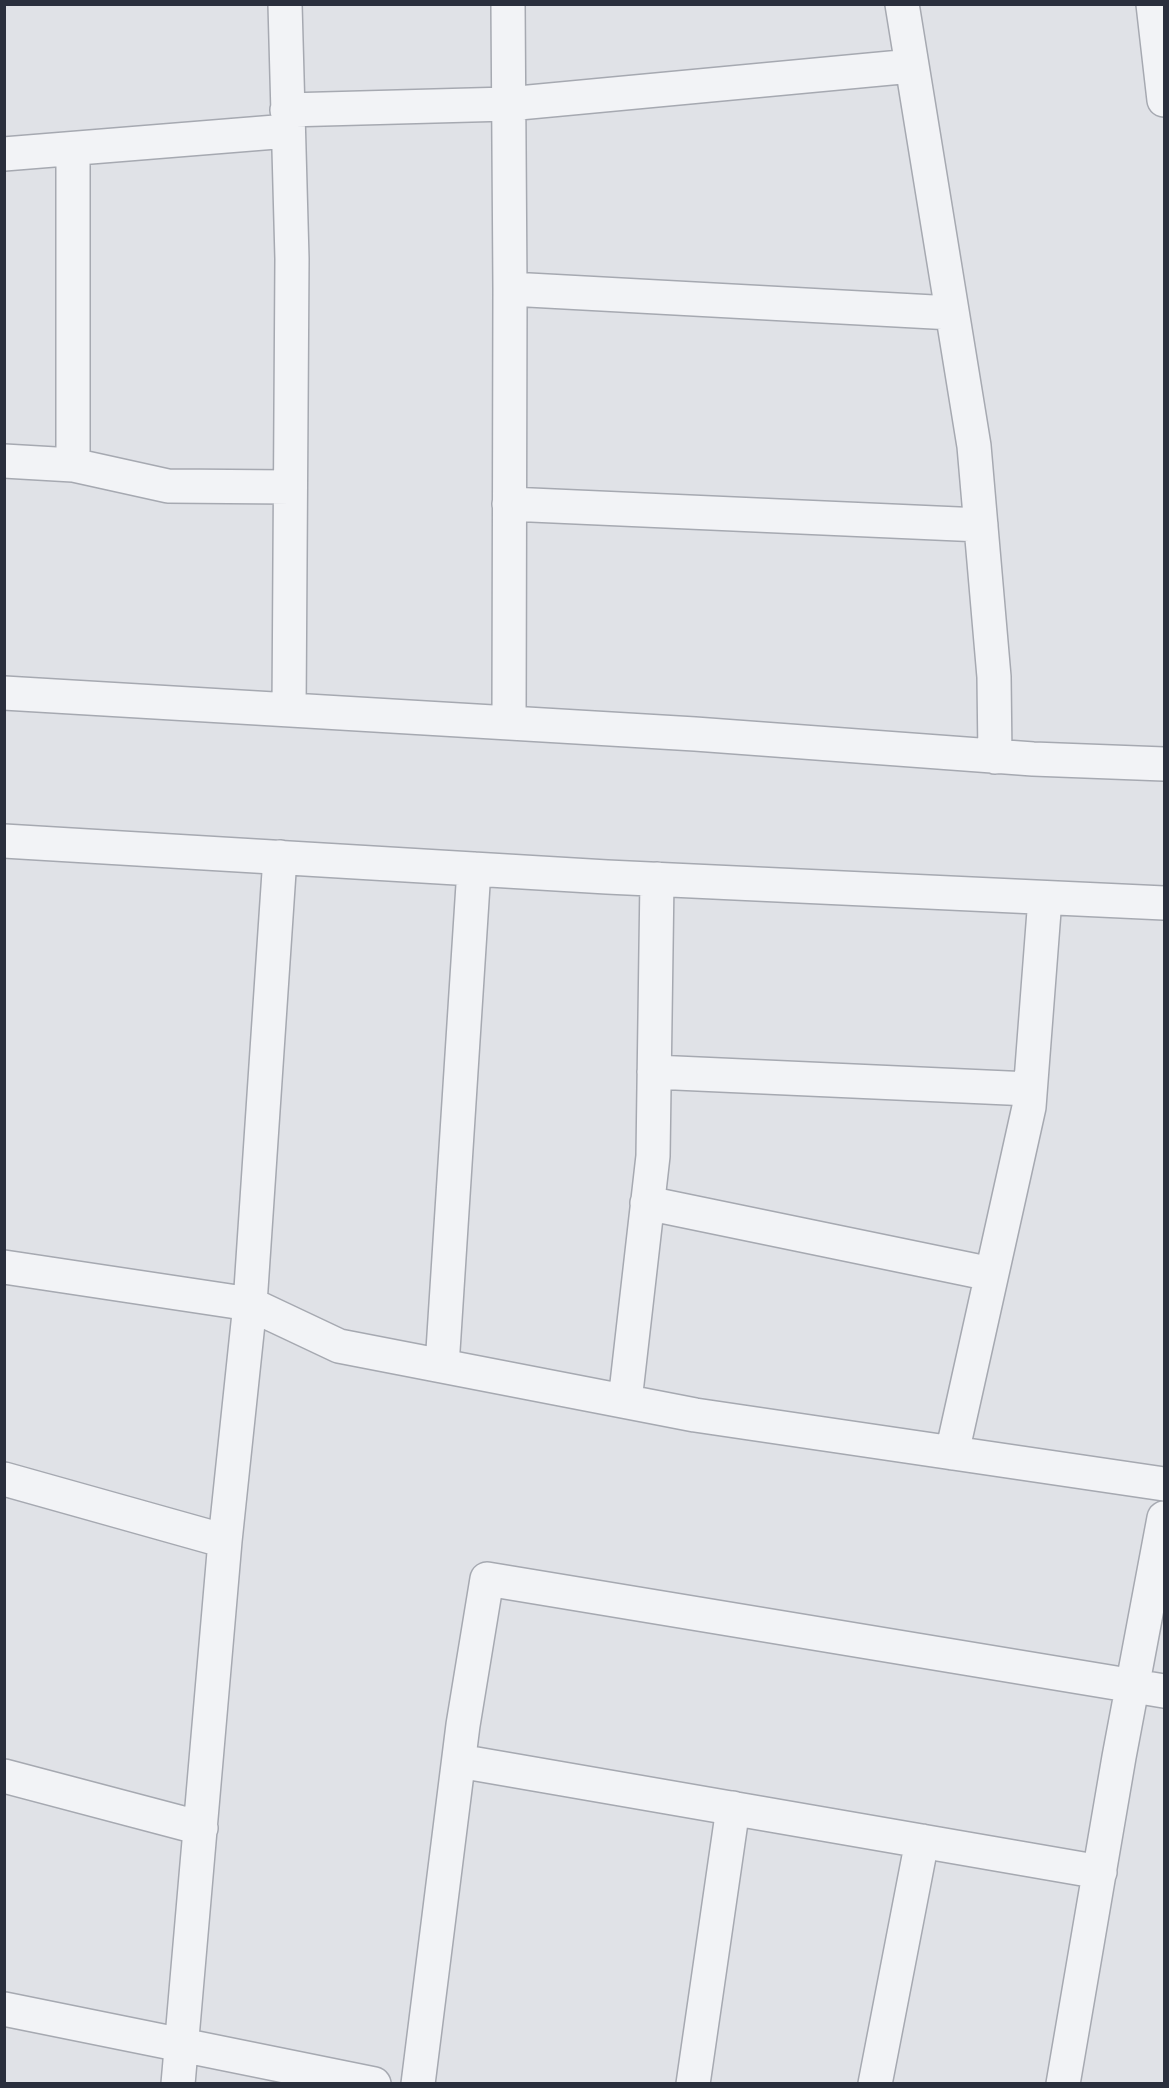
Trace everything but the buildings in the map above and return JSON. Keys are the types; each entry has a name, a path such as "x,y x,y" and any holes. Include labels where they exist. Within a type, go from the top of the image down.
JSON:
{"street":[{"path":"285,4 292,259 289,710"},
{"path":"508,4 510,289 508,723"},
{"path":"902,4 974,446 994,677 995,757"},
{"path":"1153,4 1164,100"},
{"path":"4,154 72,148 287,120 508,104 912,66"},
{"path":"72,148 73,465"},
{"path":"510,289 952,313"},
{"path":"4,461 73,465 168,486 290,487"},
{"path":"509,504 981,525"},
{"path":"4,693 695,734 995,757 1164,764"},
{"path":"4,841 657,879 1164,903"},
{"path":"178,2084 225,1541 250,1304 280,857"},
{"path":"442,1366 474,869"},
{"path":"625,1401 653,1156 657,879"},
{"path":"952,1453 1029,1107 1045,898"},
{"path":"654,1072 1030,1089"},
{"path":"648,1203 991,1274"},
{"path":"4,1267 250,1304 339,1346 695,1415 1164,1484"},
{"path":"4,1479 225,1541"},
{"path":"1063,2084 1100,1872 1149,1689 1164,1518"},
{"path":"418,2084 459,1761 487,1579 1149,1689"},
{"path":"459,1761 1100,1872"},
{"path":"4,1776 201,1828"},
{"path":"693,2084 733,1808"},
{"path":"875,2084 922,1841"},
{"path":"4,2009 374,2084"}]}
